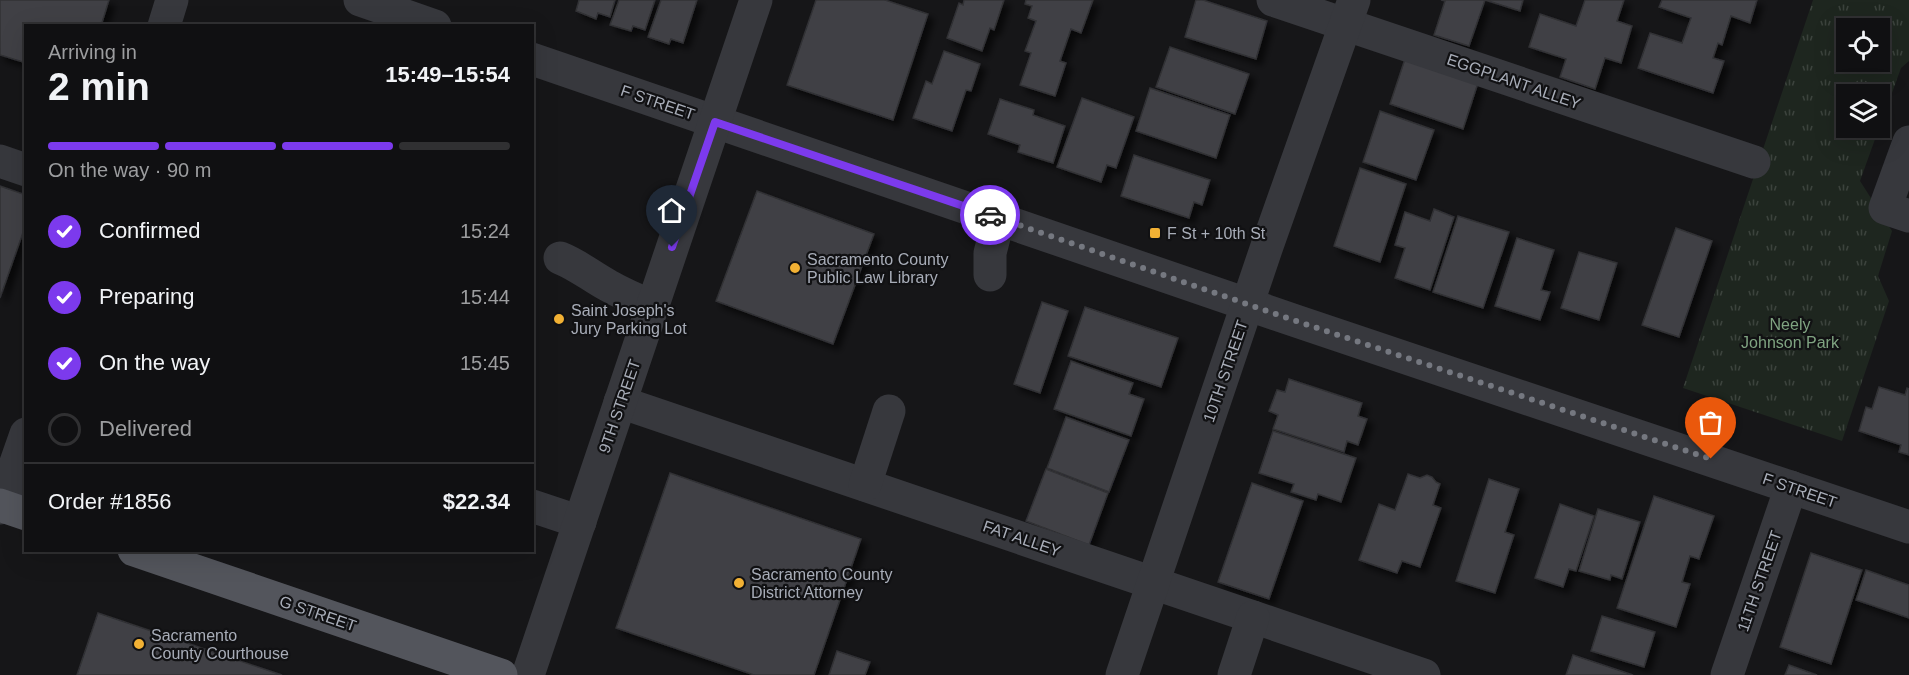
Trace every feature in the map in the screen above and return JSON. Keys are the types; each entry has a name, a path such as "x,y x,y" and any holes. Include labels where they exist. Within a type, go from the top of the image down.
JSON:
{"main road":[{"path":"0,506 24,513"},
{"name":"G STREET","path":"140,552 501,675"}],"street":[{"path":"165,24 172,0"},
{"path":"360,0 429,24"},
{"name":"9TH STREET","path":"528,675 756,0"},
{"name":"EGGPLANT ALLEY","path":"1273,0 1350,12 1754,162"},
{"name":"10TH STREET","path":"1122,675 1350,12"},
{"name":"F STREET","path":"534,60 1909,527"},
{"path":"1897,212 1909,142"},
{"path":"0,161 24,169"},
{"path":"990,275 990,253 999,218"},
{"path":"560,258 581,267 626,296 652,306"},
{"name":"FAT ALLEY","path":"620,402 1253,617 1339,662 1424,675"},
{"path":"865,485 889,411"},
{"path":"0,506 24,440"},
{"name":"11TH STREET","path":"1727,675 1791,487"},
{"path":"534,507 580,522"},
{"path":"1234,675 1253,617"}],"green space":[{"name":"Neely Johnson Park","path":"1813,0 1909,0 1909,61 1901,68 1890,98 1890,84 1836,84 1836,138 1875,138 1860,181 1892,231 1878,276 1889,301 1842,441 1683,388"}],"building":[{"path":"0,0 109,0 102,24 24,24 24,62 0,55"},
{"path":"579,0 615,0 610,17 598,13 596,19 576,11"},
{"path":"619,0 655,0 645,30 633,26 631,31 610,25"},
{"path":"661,0 697,0 683,43 671,39 669,44 648,37"},
{"path":"816,0 885,0 928,14 893,120 787,85"},
{"path":"964,0 1004,0 994,30 990,28 982,51 947,38 959,3 963,5"},
{"path":"1026,0 1093,0 1081,33 1071,29 1060,61 1066,63 1055,96 1020,85 1031,53 1025,51 1036,21 1028,18 1032,6 1025,4"},
{"path":"1196,0 1203,0 1267,21 1256,59 1185,37"},
{"path":"1441,0 1485,0 1469,46 1434,35 1445,1"},
{"path":"1485,0 1523,0 1520,11"},
{"path":"1585,0 1624,0 1617,21 1632,26 1621,63 1605,58 1595,89 1560,77 1566,59 1529,47 1540,14 1576,26"},
{"path":"1662,0 1757,0 1750,23 1731,16 1722,45 1718,43 1713,58 1724,61 1713,93 1638,68 1650,33 1682,43 1691,18 1659,7"},
{"path":"1170,47 1249,74 1235,114 1156,87"},
{"path":"944,51 980,64 971,91 966,90 952,131 913,118 926,81 932,84"},
{"path":"1405,59 1478,83 1463,129 1390,104"},
{"path":"1150,88 1230,115 1216,158 1136,131"},
{"path":"1082,98 1134,117 1116,168 1107,165 1101,182 1057,167"},
{"path":"1000,99 1034,110 1033,115 1065,126 1053,163 1018,152 1020,145 988,134"},
{"path":"1380,111 1434,130 1416,180 1363,162"},
{"path":"1134,155 1210,180 1202,205 1194,202 1189,218 1121,196"},
{"path":"1360,168 1406,184 1380,262 1334,246"},
{"path":"0,186 24,194 24,230 0,298"},
{"name":"Sacramento County Public Law Library","path":"757,191 874,234 833,344 716,301"},
{"path":"1434,209 1454,217 1430,290 1395,278 1405,248 1395,245 1405,212 1430,221"},
{"path":"1458,216 1509,232 1483,308 1433,292"},
{"path":"1676,228 1712,241 1679,337 1642,325"},
{"path":"1517,238 1554,250 1541,290 1550,292 1540,320 1495,306"},
{"path":"1579,252 1617,263 1599,320 1561,308"},
{"path":"1042,302 1068,311 1040,393 1014,384"},
{"path":"1085,307 1178,338 1161,387 1068,356"},
{"path":"1071,361 1133,383 1129,394 1144,399 1131,436 1054,409"},
{"path":"1289,379 1362,403 1358,416 1367,419 1358,445 1347,441 1344,452 1273,429 1278,415 1269,411 1277,390 1285,392"},
{"path":"1879,387 1905,395 1907,388 1909,389 1909,455 1899,452 1901,445 1859,431 1866,407 1872,409"},
{"path":"1066,417 1129,440 1109,492 1047,468"},
{"path":"1273,431 1356,458 1341,502 1318,494 1316,500 1291,492 1294,484 1259,473"},
{"path":"1046,469 1108,493 1089,545 1026,521"},
{"name":"Sacramento County District Attorney","path":"670,473 861,539 814,675 754,675 616,628"},
{"path":"1408,474 1420,478 1427,475 1440,484 1433,505 1441,508 1420,567 1402,561 1397,573 1359,560 1379,504 1395,510"},
{"path":"1489,479 1519,489 1505,532 1514,535 1495,593 1456,581"},
{"path":"1252,483 1303,501 1269,599 1218,582"},
{"path":"1654,496 1714,516 1699,559 1690,556 1682,582 1690,584 1676,627 1617,608"},
{"path":"1560,504 1594,516 1576,571 1569,569 1563,587 1535,578"},
{"path":"1598,509 1640,522 1622,579 1611,575 1610,580 1579,571"},
{"path":"1811,553 1862,570 1831,664 1780,647"},
{"path":"1866,570 1909,585 1909,618 1856,600"},
{"name":"Sacramento County Courthouse","path":"98,613 282,675 77,675"},
{"path":"1602,616 1655,632 1644,667 1591,651"},
{"path":"837,651 870,662 865,675 829,675"},
{"path":"1573,655 1633,675 1566,675"},
{"path":"1789,665 1817,675 1785,675"}],"way so far":[{"path":"990,215 1296,321 1711,459"}],"place":[{"name":"F St + 10th St","path":"1155,233"},
{"name":"Sacramento County Public Law Library","path":"795,268"},
{"name":"Saint Joseph's Jury Parking Lot","path":"559,319"},
{"name":"Sacramento County District Attorney","path":"739,583"},
{"name":"Sacramento County Courthouse","path":"139,644"}],"route":[{"path":"672,247 715,122 990,215"}]}
